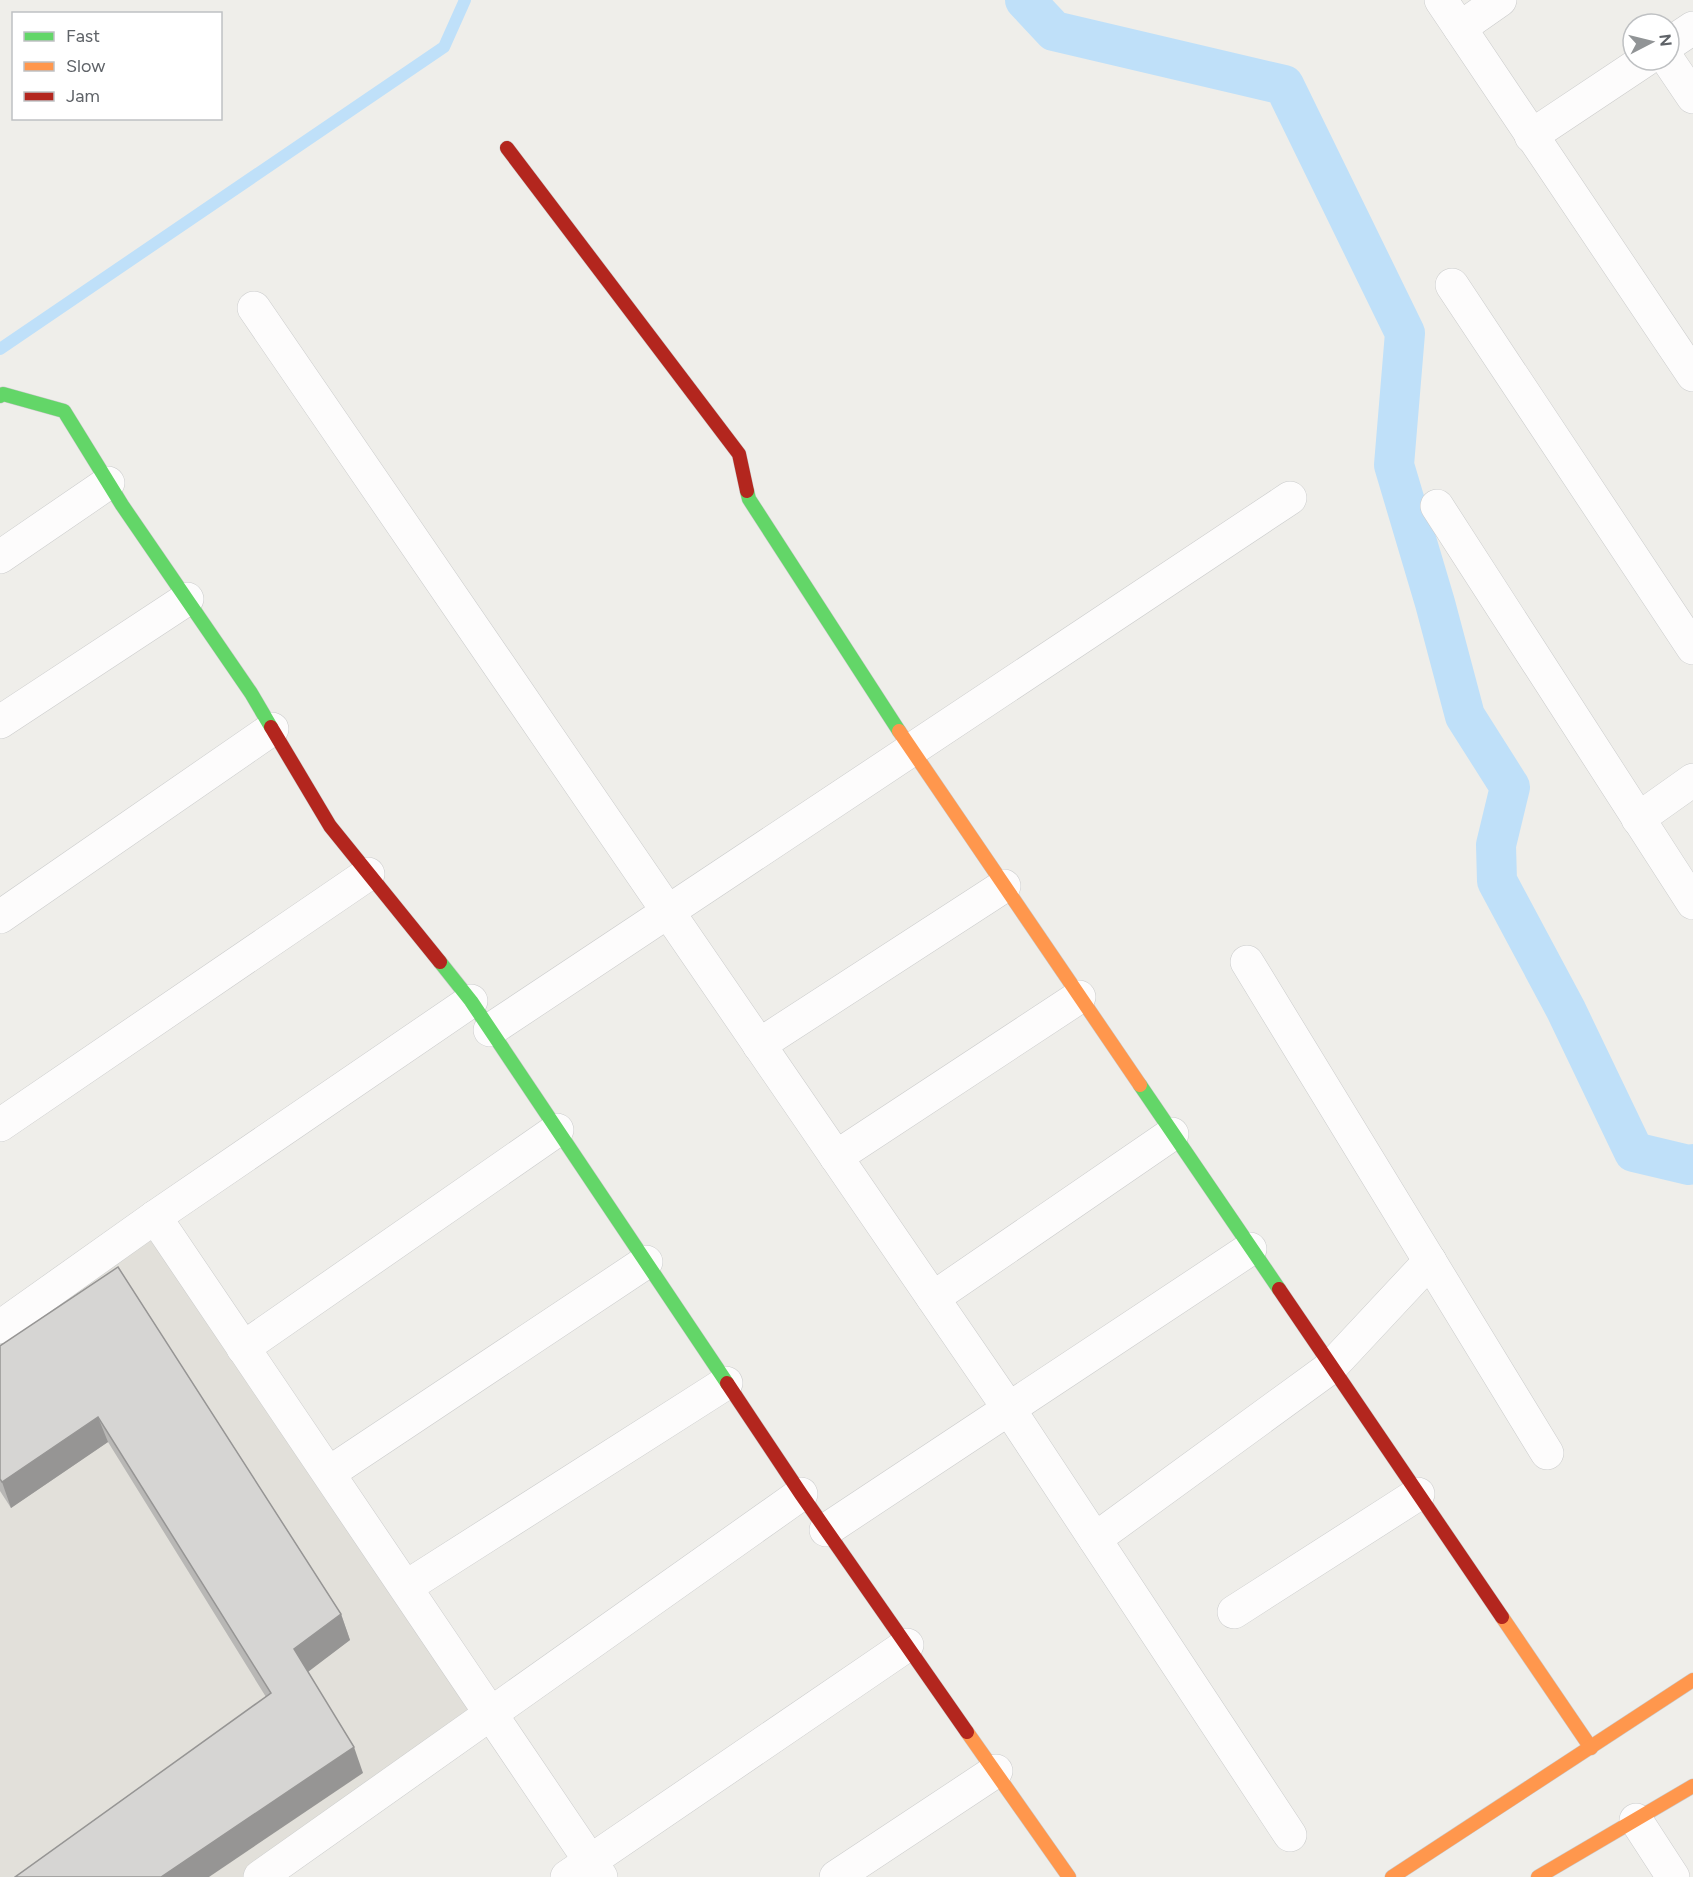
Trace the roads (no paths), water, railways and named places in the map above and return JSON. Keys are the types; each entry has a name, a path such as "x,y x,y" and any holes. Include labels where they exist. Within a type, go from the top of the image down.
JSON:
{"street":[{"path":"1442,0 1693,375"},
{"path":"1460,28 1500,0"},
{"path":"1531,136 1627,72"},
{"path":"1676,72 1693,97"},
{"path":"507,148 739,454 749,499 912,750 1591,1748"},
{"path":"1452,285 1693,648"},
{"path":"254,308 1009,1409 1290,1835"},
{"path":"0,396 3,394 64,411 108,483 251,693 330,826 471,1001 801,1494 1069,1877"},
{"path":"0,557 108,483"},
{"path":"490,1030 1290,498"},
{"path":"1437,506 1693,903"},
{"path":"0,722 187,599"},
{"path":"0,917 272,729"},
{"path":"1638,819 1693,780"},
{"path":"0,1125 369,874"},
{"path":"759,1046 1004,886"},
{"path":"1247,962 1547,1453"},
{"path":"836,1157 1079,997"},
{"path":"0,1327 155,1217 471,1001"},
{"path":"243,1348 557,1130"},
{"path":"933,1298 1172,1134"},
{"path":"155,1217 491,1714 586,1872 907,1645"},
{"path":"826,1530 1250,1249"},
{"path":"1095,1539 1331,1367 1430,1261"},
{"path":"329,1473 646,1262"},
{"path":"406,1587 726,1383"},
{"path":"260,1877 801,1494"},
{"path":"1234,1612 1418,1494"},
{"path":"1392,1877 1693,1680"},
{"path":"836,1877 996,1771"},
{"path":"1538,1877 1693,1786"},
{"path":"1636,1820 1673,1877"}],"waterway":[{"path":"0,349 444,47 465,0"},
{"path":"1025,0 1054,31 1284,85 1405,333 1394,465 1435,603 1465,716 1510,787 1496,845 1497,881 1566,1010 1634,1152 1693,1164"}]}
